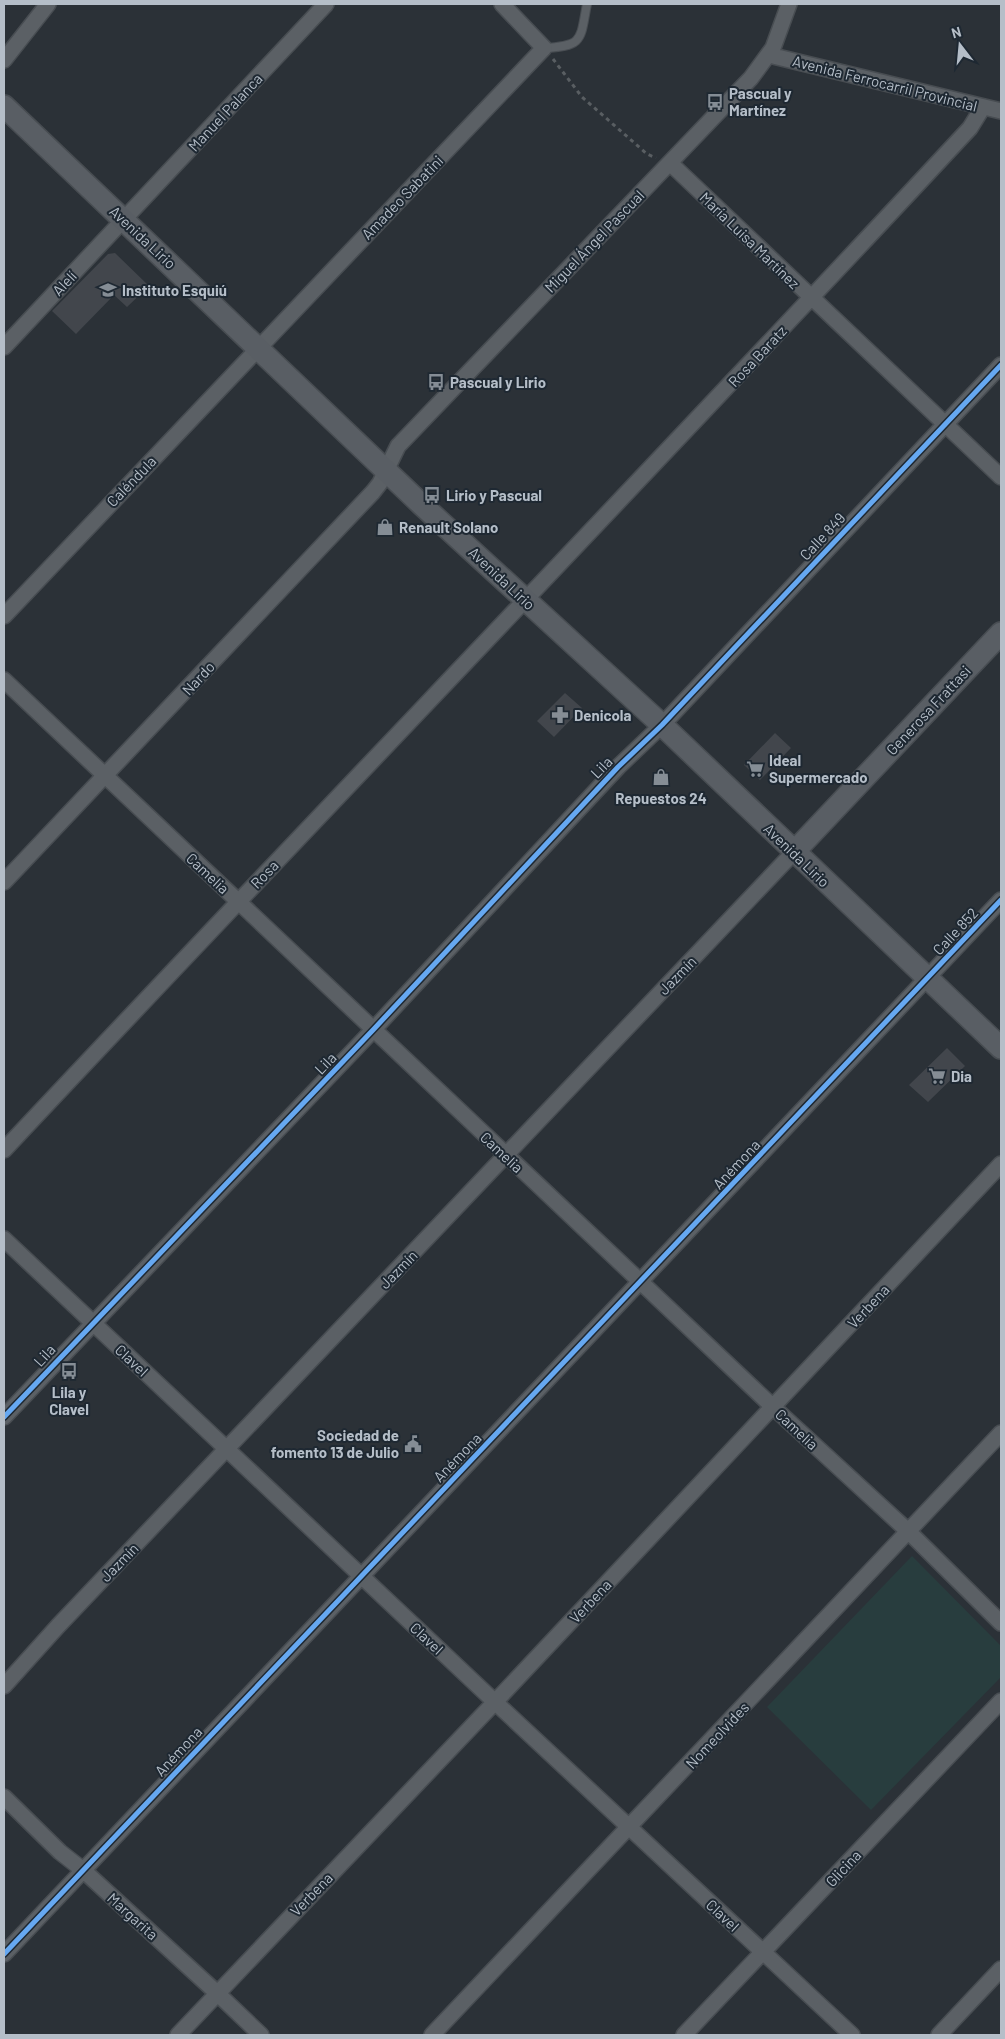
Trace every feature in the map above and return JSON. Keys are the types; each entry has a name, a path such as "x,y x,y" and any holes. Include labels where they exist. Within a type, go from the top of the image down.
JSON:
{"main road":[{"name":"Avenida Lirio","path":"4,106 386,470 662,725 1001,1048"},
{"name":"Generosa Frattasi","path":"794,852 1001,633"}],"street":[{"path":"4,60 48,4"},
{"name":"Manuel Palanca","path":"124,220 326,4"},
{"path":"502,4 544,48"},
{"name":"Miguel Ángel Pascual","path":"386,470 398,446 670,163 721,107 751,78 773,48 789,4"},
{"name":"Amadeo Sabatini","path":"259,347 544,48"},
{"name":"Avenida Ferrocarril Provincial","path":"769,55 1001,111"},
{"name":"Rosa Baratz","path":"525,600 811,299 970,128 983,107"},
{"name":"María Luisa Martínez","path":"670,163 811,299 1001,477"},
{"name":"Alelí","path":"4,347 124,220"},
{"name":"Caléndula","path":"4,616 259,347"},
{"name":"Calle 849","path":"662,725 1001,366"},
{"name":"Nardo","path":"4,882 373,492 386,470"},
{"name":"Rosa","path":"4,1150 525,600"},
{"name":"Camelia","path":"4,680 773,1407 908,1532 1001,1623"},
{"name":"Lila","path":"4,1417 373,1030 618,767 662,725"},
{"name":"Jazmín","path":"4,1686 58,1626 794,852"},
{"name":"Calle 852","path":"928,978 1001,900"},
{"name":"Anémona","path":"4,1954 928,978"},
{"name":"Verbena","path":"178,2035 495,1702 1001,1164"},
{"name":"Clavel","path":"4,1239 495,1702 852,2035"},
{"name":"Nomeolvides","path":"432,2035 1001,1434"},
{"name":"Glicina","path":"684,2035 1001,1701"},
{"name":"Margarita","path":"4,1797 60,1852 83,1870 261,2035"},
{"path":"939,2035 1001,1969"}],"lane":[{"path":"544,48 567,47 576,42 581,35 587,4"}],"path":[{"path":"544,48 582,97 647,154 670,163"}],"green space":[{"path":"912,1556 1001,1646 1001,1677 871,1810 767,1707"}],"building":[{"name":"Instituto Esquiú","path":"115,253 149,286 127,307 114,295 76,334 52,311 108,254"},
{"name":"Denicola","path":"565,693 582,708 554,737 537,721"},
{"path":"775,733 791,748 760,780 744,765"},
{"name":"Dia","path":"947,1048 965,1066 928,1102 909,1085"}],"cycle path":[{"path":"4,1417 373,1030 618,767 662,725 1001,365"},
{"path":"4,1954 1001,900"}],"place":[{"name":"Pascual y Martínez","path":"715,102"},
{"name":"Instituto Esquiú","path":"108,290"},
{"name":"Pascual y Lirio","path":"436,382"},
{"name":"Lirio y Pascual","path":"432,495"},
{"name":"Renault Solano","path":"385,527"},
{"name":"Denicola","path":"560,715"},
{"name":"Ideal Supermercado","path":"755,769"},
{"name":"Repuestos 24","path":"661,777"},
{"name":"Dia","path":"937,1076"},
{"name":"Lila y Clavel","path":"69,1371"},
{"name":"Sociedad de fomento 13 de Julio","path":"413,1444"}]}
